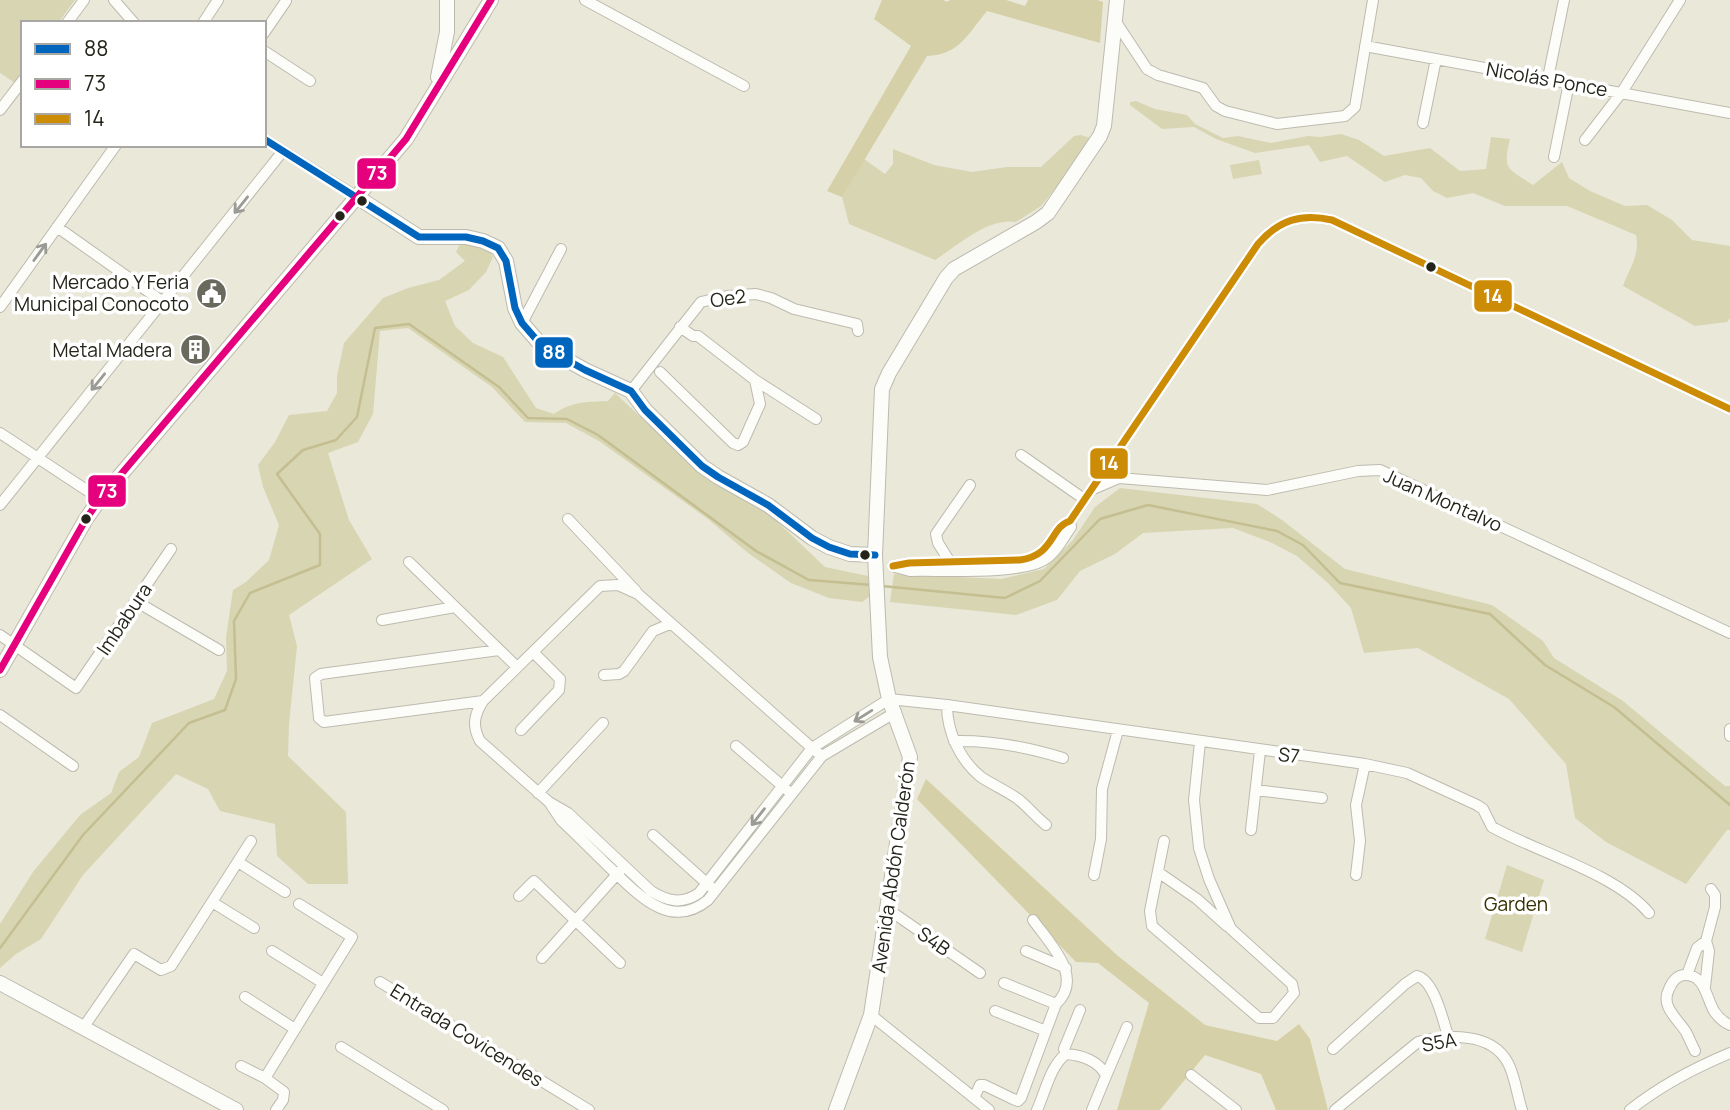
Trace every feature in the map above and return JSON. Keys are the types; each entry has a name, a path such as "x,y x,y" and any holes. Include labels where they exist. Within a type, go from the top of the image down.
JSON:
{"street":[{"path":"68,21 84,0"},
{"path":"114,0 132,21"},
{"path":"204,21 218,0"},
{"path":"0,670 100,499 406,139 491,0"},
{"path":"585,0 744,86"},
{"name":"Avenida Abdón Calderón","path":"836,1110 871,1015 889,910 910,757 892,706 880,657 876,565 882,389 939,285 954,269 1048,213 1100,136 1104,126 1117,0"},
{"path":"1114,19 1151,72 1203,88 1216,106 1226,111 1277,124 1345,116 1355,107 1373,0"},
{"path":"1548,78 1563,0"},
{"path":"1585,140 1622,92 1680,0"},
{"path":"266,30 286,1"},
{"path":"448,6 460,23 476,24"},
{"path":"428,105 445,50 448,6"},
{"name":"Nicolás Ponce","path":"1365,46 1730,113"},
{"path":"266,52 310,81"},
{"path":"1423,123 1436,59"},
{"path":"0,110 21,83"},
{"path":"1554,157 1569,83"},
{"path":"266,140 419,237 466,237 498,248 506,261 515,308 522,323 542,346 631,391 645,410 681,447 718,477 768,505 812,538 829,547 876,565 910,570 1005,569 1032,565 1047,558 1071,527 1070,520"},
{"path":"0,307 115,147"},
{"path":"0,505 283,151"},
{"path":"893,566 909,563 1030,559 1044,551 1064,522 1070,520 1258,244 1277,226 1300,217 1315,216 1332,220 1730,409"},
{"path":"57,227 163,302"},
{"path":"522,323 561,249"},
{"name":"Oe2","path":"631,391 701,302 727,296 756,294 794,309 857,324 858,331"},
{"path":"683,324 693,336 698,336 755,380 816,419"},
{"path":"660,372 733,443 738,444 743,442 765,396 777,394"},
{"path":"755,380 760,404"},
{"path":"0,433 100,499"},
{"path":"1021,455 1087,495"},
{"name":"Juan Montalvo","path":"1087,495 1119,478 1266,490 1358,471 1380,470 1730,633"},
{"path":"950,562 938,543 936,534 970,485"},
{"path":"568,519 670,624 822,756"},
{"name":"Imbabura","path":"16,645 76,688 171,549"},
{"path":"409,562 517,667"},
{"path":"638,594 618,585 600,586 483,701 475,716 475,732 480,741 549,802 561,820 621,871 664,900 675,902 691,899 711,887 752,844 822,756 892,706"},
{"path":"137,602 219,650"},
{"path":"383,620 456,607"},
{"path":"604,675 624,671 653,631 670,624"},
{"path":"0,635 16,645"},
{"path":"483,701 324,722 319,718 315,678 321,674 499,650"},
{"path":"521,730 559,691 561,684 560,679 533,652"},
{"path":"947,705 948,724 966,762 981,777 1020,800 1046,825"},
{"name":"S7","path":"892,706 947,705 1365,764 1407,773 1477,805 1483,809 1492,827 1612,884 1633,897 1649,913"},
{"path":"711,887 742,837 812,748 892,706"},
{"path":"0,715 73,766"},
{"path":"538,793 603,723"},
{"path":"1730,729 1730,736"},
{"path":"1094,875 1101,838 1102,789 1118,730"},
{"path":"954,741 998,743 1034,749 1063,758"},
{"path":"1200,742 1194,785 1199,848 1231,929"},
{"path":"736,746 792,793"},
{"path":"1251,830 1260,751"},
{"path":"1356,875 1360,841 1356,805 1365,764"},
{"path":"1255,790 1322,798"},
{"path":"653,835 711,887"},
{"path":"742,837 752,844"},
{"path":"83,1028 134,954 161,970 167,970 251,841"},
{"path":"1158,872 1196,899 1292,984 1294,993 1273,1018 1259,1018 1152,926 1150,911 1164,841"},
{"path":"237,862 285,892"},
{"path":"542,958 621,871"},
{"path":"519,896 534,881 620,963"},
{"path":"1196,899 1209,896 1213,888"},
{"path":"1705,987 1709,951 1706,941 1714,907 1711,889"},
{"path":"212,902 254,928"},
{"path":"265,1078 352,937 299,904"},
{"name":"S4B","path":"889,910 980,973"},
{"path":"974,1098 980,1085 984,1084 1018,1101 1021,1098 1068,979 1066,968 1033,920"},
{"path":"1687,975 1697,948 1706,941"},
{"path":"272,951 323,983"},
{"path":"1026,951 1066,968"},
{"path":"1333,1049 1417,976 1424,978 1429,986 1448,1036"},
{"path":"1695,1051 1686,1032 1667,1007 1667,994 1679,976 1697,978 1705,987 1718,1017 1730,1025"},
{"name":"Entrada Covicendes","path":"380,982 589,1110"},
{"path":"0,984 234,1110"},
{"path":"1004,984 1056,1004"},
{"path":"245,997 295,1029"},
{"path":"1066,1054 1064,1049 1080,1010"},
{"path":"995,1011 1046,1031"},
{"path":"871,1015 989,1110"},
{"path":"1092,1110 1127,1027"},
{"name":"S5A","path":"1335,1110 1418,1042 1448,1036 1462,1036 1482,1043 1506,1059 1522,1110"},
{"path":"341,1047 443,1110"},
{"path":"1630,1110 1681,1076 1730,1053"},
{"path":"1066,1054 1094,1063 1103,1069 1106,1076"},
{"path":"1037,1110 1056,1065 1066,1054"},
{"path":"241,1066 265,1078 284,1092 283,1100 276,1110"},
{"path":"1191,1075 1236,1110"}],"green space":[{"path":"0,0 75,0 59,21 21,21 21,75 15,83 0,73"},
{"path":"1136,101 1155,109 1187,115 1195,124 1223,138 1238,136 1271,143 1308,136 1341,134 1359,140 1384,156 1430,148 1460,171 1486,169 1491,137 1510,139 1507,157 1509,168 1533,185 1562,162 1569,178 1590,191 1625,206 1647,205 1672,220 1692,240 1730,246 1730,318 1727,322 1695,326 1623,286 1635,255 1636,235 1567,206 1505,206 1473,193 1447,198 1433,191 1421,178 1405,175 1385,182 1347,156 1320,162 1309,145 1255,153 1216,139 1194,127 1162,129 1130,105 1130,102"},
{"path":"1074,136 1090,138 1041,206 1016,222 984,228 935,260 849,224 842,197 864,159 885,174 893,164 893,149 934,165 972,172 1007,167 1041,167"},
{"path":"1259,160 1262,174 1233,179 1230,165"},
{"path":"460,244 472,244 490,250 493,257 486,272 469,290 445,301 455,326 473,343 503,357 536,408 554,414 573,404 608,401 615,393 694,467 767,512 825,567 868,576 870,596 862,602 829,598 791,583 748,553 708,519 599,441 566,423 525,422 492,387 408,328 380,331 373,414 358,442 328,453 349,520 372,559 289,615 297,646 288,756 346,812 348,884 308,884 277,856 275,824 220,811 208,789 176,774 83,875 41,939 16,954 0,968 0,924 33,872 80,815 111,793 119,772 139,757 152,723 214,699 227,671 226,637 233,590 246,582 269,560 279,525 263,487 258,465 275,442 289,415 327,411 337,393 337,376 344,343 383,298 439,280 465,261 456,252"},
{"path":"1120,488 1257,504 1345,569 1492,605 1543,641 1554,658 1623,701 1725,786 1730,786 1730,830 1727,830 1686,884 1606,842 1575,818 1566,764 1509,699 1418,648 1364,653 1351,608 1328,583 1297,556 1233,528 1143,533 1115,554 1080,571 1057,600 1016,615 890,602 894,574 1001,579 1044,569 1073,540 1095,507"},
{"name":"Garden","path":"1507,865 1544,880 1522,952 1485,939"}],"shaded area":[{"path":"882,0 1006,0 1025,6 1028,0 1097,0 1103,2 1100,43 987,11 962,42 947,52 927,56 842,197 827,191 911,46 874,19"},
{"path":"926,779 1118,956 1205,1025 1277,1041 1299,1024 1310,1039 1328,1110 1276,1110 1261,1074 1205,1055 1160,1110 1117,1110 1149,1003 1098,963 1076,962 917,799"}],"waterway":[{"path":"0,948 83,835 189,723 225,710 236,679 234,621 250,593 320,565 320,534 277,474 303,450 336,440 357,417 375,328 409,324 499,387 528,418 567,419 598,435 756,551 809,580 872,585"},
{"path":"882,586 1005,598 1040,581 1100,519 1148,505 1277,531 1303,545 1340,583 1490,614 1545,665 1614,707 1730,805"}],"transit line":[{"name":"73","path":"0,670 100,499 406,139 491,0"},
{"name":"88","path":"266,140 419,237 466,237 498,248 506,261 515,308 522,323 542,346 631,391 645,410 702,466 768,505 812,538 850,554 875,555"},
{"name":"14","path":"893,566 909,563 1020,560 1040,553 1059,529 1070,521 1258,244 1282,224 1301,218 1332,220 1730,409"}],"place":[{"name":"Mercado Y Feria Municipal Conocoto","path":"212,293"},
{"name":"Metal Madera","path":"195,350"}]}
